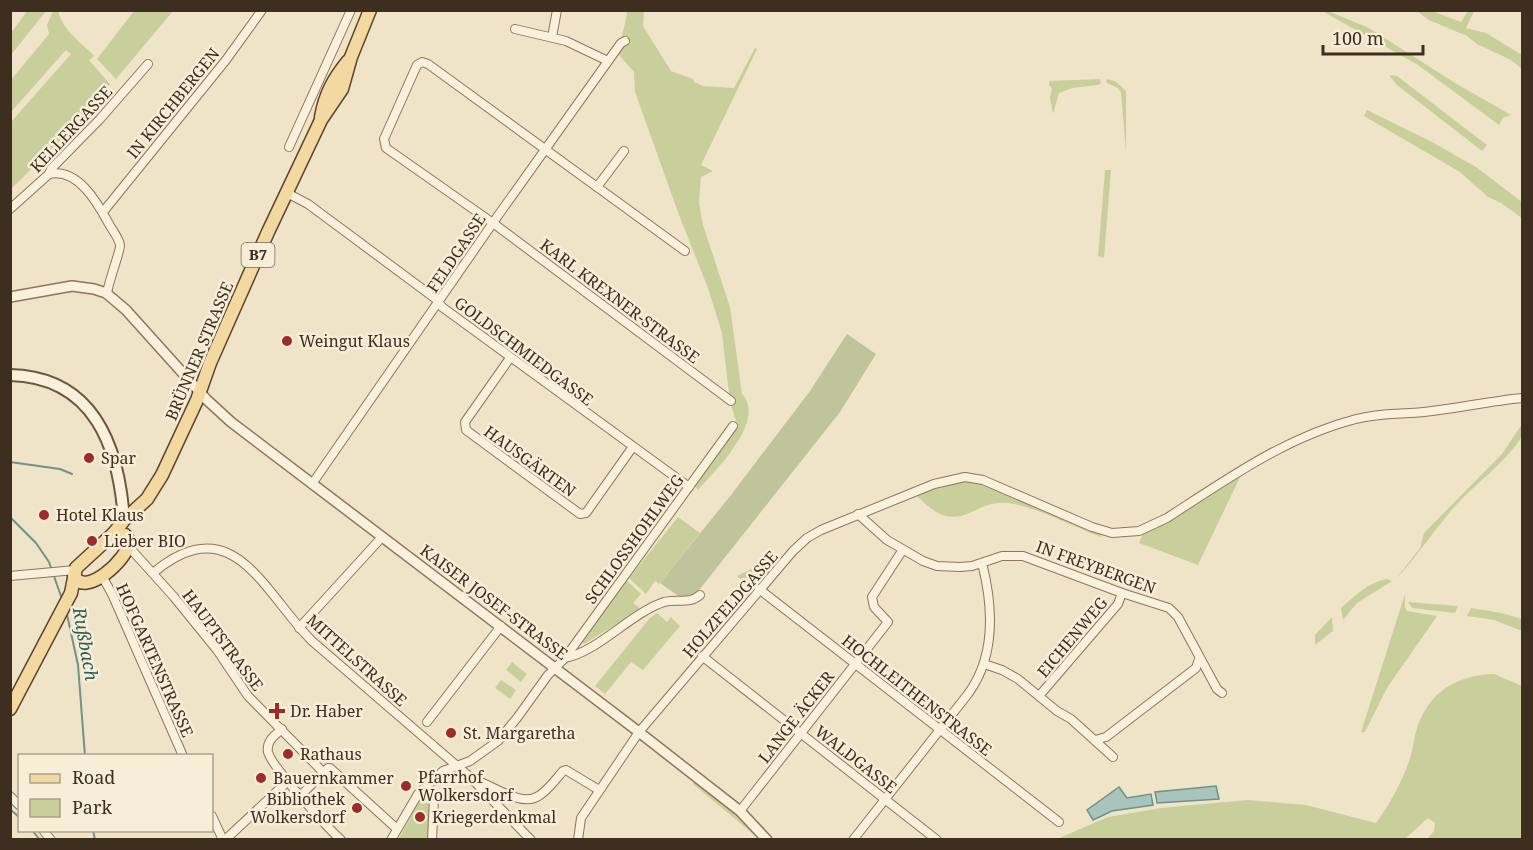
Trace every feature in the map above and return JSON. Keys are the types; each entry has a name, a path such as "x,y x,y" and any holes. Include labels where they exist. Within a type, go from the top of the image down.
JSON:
{"main road":[{"name":"BRÜNNER STRASSE","path":"124,520 147,499 156,487 321,120 332,107 342,89 351,57 370,10"},
{"path":"10,375 32,376 52,382 73,395 103,430 112,450 129,543 126,554 102,576 69,596 10,709"},
{"name":"B7","path":"70,573 114,534 124,520"},
{"path":"114,534 121,533 129,543"},
{"path":"70,573 78,582 86,584"},
{"path":"69,596 70,573"}],"street":[{"name":"IN KIRCHBERGEN","path":"103,212 226,60 262,10"},
{"path":"289,147 351,10"},
{"path":"552,37 557,10"},
{"path":"514,29 552,37 588,50 608,61"},
{"name":"FELDGASSE","path":"312,484 493,223 621,43 625,41"},
{"name":"KARL KREXNER-STRASSE","path":"546,149 428,64 422,62 417,65 384,144 731,401"},
{"name":"KELLERGASSE","path":"10,209 49,174 51,169 100,119 148,64"},
{"path":"546,149 685,251"},
{"path":"597,187 624,151"},
{"path":"10,297 72,286 94,289 107,294 109,277 120,247 103,212 88,191 72,177 59,172 49,174"},
{"name":"GOLDSCHMIEDGASSE","path":"287,193 308,204 510,358 689,487"},
{"name":"KAISER JOSEF-STRASSE","path":"107,294 126,310 200,392 231,422 639,732 740,811 767,840"},
{"name":"HAUSGÄRTEN","path":"510,358 465,422 466,430 577,512 583,514 588,510 632,448"},
{"name":"HOLZFELDGASSE","path":"578,840 581,818 639,732 759,589 807,538 858,514 934,484 965,477 992,483 1092,527 1112,533 1129,533 1139,531 1167,518 1296,440 1336,425 1379,414 1433,411 1522,398"},
{"name":"SCHLOSSHOHLWEG","path":"391,840 418,794 426,785 443,771 478,756 498,741 517,718 548,675 565,658 733,426"},
{"name":"IN FREYBERGEN","path":"858,514 886,540 923,561 944,567 960,567 1002,556 1023,556 1122,593 1173,609 1199,659 1217,689 1222,693"},
{"path":"299,628 382,537"},
{"name":"HAUPTSTRASSE","path":"129,543 217,650 248,696 323,772"},
{"name":"MITTELSTRASSE","path":"153,573 175,556 191,550 207,548 225,552 242,562 259,576 299,628 471,778"},
{"name":"LANGE ÄCKER","path":"740,811 888,622 874,607 872,597 902,551"},
{"path":"854,840 974,685 984,664 990,620 982,562"},
{"path":"10,576 70,573"},
{"name":"HOFGARTENSTRASSE","path":"102,576 182,754"},
{"name":"HOCHLEITHENSTRASSE","path":"759,589 1059,822"},
{"name":"EICHENWEG","path":"1040,696 1118,604 1122,593"},
{"path":"565,658 601,641 625,624 664,602 689,601 700,595"},
{"path":"427,722 501,626"},
{"name":"WALDGASSE","path":"702,656 937,840"},
{"path":"1095,740 1106,737 1196,668 1199,659"},
{"name":"EICHENWEG","path":"984,664 1011,675 1095,740 1113,757"},
{"path":"282,729 271,739 268,750 272,761 340,840"},
{"path":"300,796 327,768 332,769 397,829"},
{"path":"471,778 506,794 530,799 541,795 563,771 567,770 599,790"},
{"path":"471,778 531,840"},
{"path":"213,818 224,840 288,781"},
{"path":"426,785 434,798 432,840"}],"green space":[{"path":"28,10 46,11 11,55 11,33"},
{"path":"625,10 644,11 643,26 671,71 693,79 694,82 703,86 734,88 755,48 757,49 701,165 713,171 701,177 699,203 703,225 730,307 742,394 748,405 748,417 744,431 736,445 698,490 695,486 737,424 730,402 722,333 708,288 635,92 634,72 618,54 627,14"},
{"path":"53,11 58,11 68,30 94,56 89,60 110,84 83,118 11,189 11,122 71,54 66,50 11,112 11,80 49,34 47,25"},
{"path":"134,11 173,11 116,79 97,59"},
{"path":"1322,11 1328,11 1369,28 1455,83 1511,115 1503,118 1499,125 1418,65"},
{"path":"1417,11 1432,11 1461,22 1468,11 1474,11 1466,28 1486,33 1522,55 1522,69 1511,60 1477,44 1467,36 1429,20"},
{"path":"1389,75 1397,76 1487,145 1482,151 1397,85"},
{"path":"1100,79 1101,83 1098,85 1072,88 1059,93 1053,114 1050,98 1052,88 1049,81"},
{"path":"1106,79 1115,81 1126,91 1126,152 1121,93 1118,88 1107,83"},
{"path":"1367,110 1476,167 1522,202 1522,218 1488,197 1460,172 1364,116"},
{"path":"1105,170 1111,170 1104,258 1098,256"},
{"path":"847,334 876,354 840,412 696,594 680,597 660,583 810,391"},
{"path":"1522,424 1521,437 1513,449 1451,511 1395,580 1420,548 1424,533 1502,454"},
{"path":"1242,473 1198,565 1139,543 1144,532"},
{"path":"967,480 990,485 1102,533 1101,537 1024,506 999,503 956,517 945,516 932,509 917,496 951,482"},
{"path":"678,517 700,533 659,584 655,581 646,594 629,578"},
{"path":"773,558 778,562 754,590 737,576"},
{"path":"1387,579 1392,581 1357,603 1343,620 1341,608 1368,587"},
{"path":"626,580 641,594 633,603 641,609 584,644 581,642"},
{"path":"1405,594 1407,611 1437,616 1387,688 1365,732 1361,732"},
{"path":"1408,602 1458,606 1455,613 1412,608"},
{"path":"1471,608 1522,619 1522,631 1494,620 1467,616"},
{"path":"657,613 667,622 671,617 680,626 643,670 631,662 605,694 595,686 650,618"},
{"path":"1332,617 1333,631 1315,645 1315,635"},
{"path":"512,662 527,674 521,682 506,670"},
{"path":"1494,674 1522,686 1522,839 1427,839 1434,831 1435,823 1428,818 1405,839 1057,839 1108,817 1161,808 1247,800 1306,805 1376,823 1403,777 1411,756 1418,725 1433,699 1450,685 1470,677"},
{"path":"501,680 516,690 510,699 495,688"},
{"path":"696,781 727,804 754,831 752,833 693,784"},
{"path":"427,793 431,797 430,839 398,840 422,796"}],"water":[{"path":"1216,786 1219,799 1157,803 1155,792"},
{"path":"1119,787 1127,798 1151,794 1153,805 1112,811 1093,820 1087,810"}],"waterway":[{"path":"10,462 60,469 72,474"},
{"name":"Rußbach","path":"10,517 36,543 49,562 62,599"},
{"name":"Rußbach","path":"66,610 78,665 85,754"},
{"path":"10,809 18,816"},
{"path":"34,832 40,840"},
{"name":"Rußbach","path":"93,832 95,840"}],"place":[{"name":"Weingut Klaus","path":"287,341"},
{"name":"Spar","path":"89,458"},
{"name":"Hotel Klaus","path":"44,515"},
{"name":"Lieber BIO","path":"92,541"},
{"name":"Dr. Haber","path":"277,711"},
{"name":"St. Margaretha","path":"451,733"},
{"name":"Rathaus","path":"288,754"},
{"name":"Bauernkammer","path":"261,778"},
{"name":"Pfarrhof Wolkersdorf","path":"406,786"},
{"name":"Bibliothek Wolkersdorf","path":"357,808"},
{"name":"Kriegerdenkmal","path":"420,817"}]}
